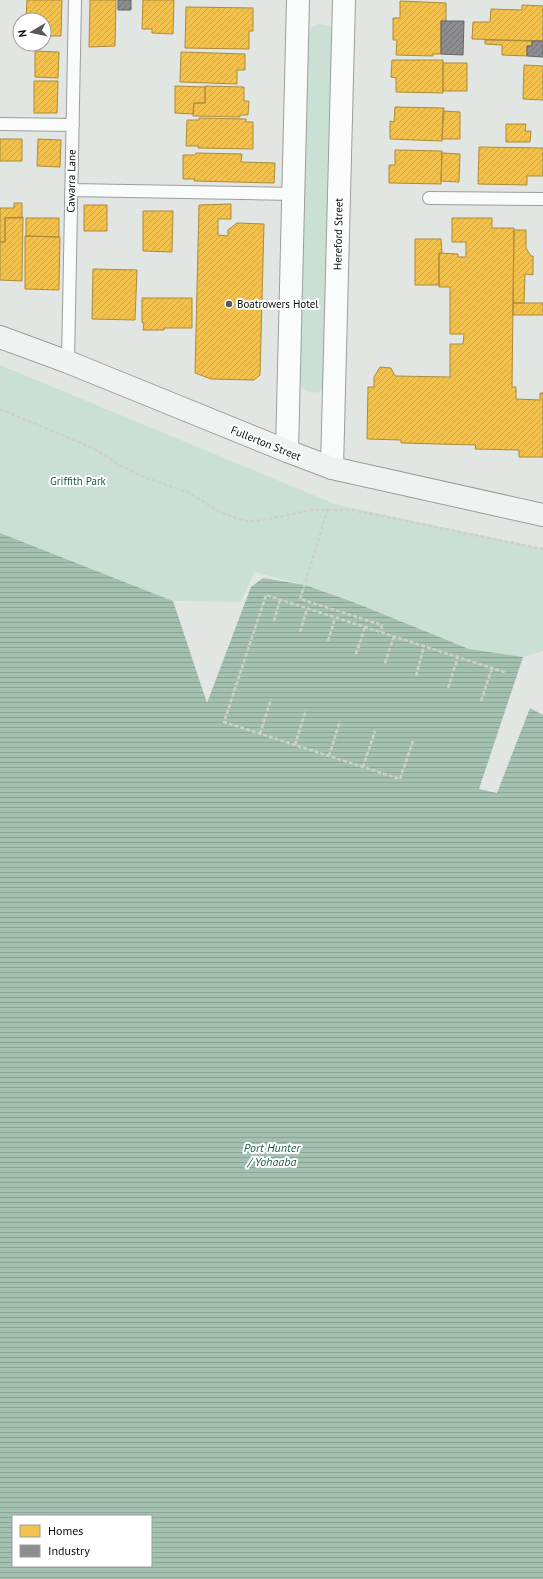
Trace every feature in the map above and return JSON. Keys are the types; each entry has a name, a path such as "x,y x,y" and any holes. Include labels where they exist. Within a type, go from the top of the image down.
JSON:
{"main road":[{"name":"Fullerton Street","path":"0,337 68,362 332,468 543,515"}],"street":[{"path":"287,451 298,0"},
{"name":"Hereford Street","path":"332,468 344,0"}],"lane":[{"name":"Cawarra Lane","path":"68,362 75,0"},
{"path":"0,124 73,125"},
{"path":"71,190 293,194"},
{"path":"429,198 543,199"}],"path":[{"path":"0,409 95,449 119,465 144,477 190,494 220,512 244,521 258,521 312,510 328,509 367,513 543,549"},
{"path":"328,509 300,599 382,625 381,632"},
{"path":"413,741 400,779 224,722 266,595 507,673"},
{"path":"274,621 280,600"},
{"path":"300,632 307,608"},
{"path":"328,641 335,618"},
{"path":"356,654 365,627"},
{"path":"385,664 394,636"},
{"path":"416,676 424,646"},
{"path":"448,688 458,657"},
{"path":"481,701 492,668"},
{"path":"260,734 271,698"},
{"path":"295,745 306,710"},
{"path":"328,756 340,721"},
{"path":"363,767 375,731"}],"green space":[{"path":"319,24 329,26 333,29 324,389 315,393 303,388 299,379 307,37 311,28"},
{"name":"Griffith Park","path":"0,365 335,504 543,549 543,651 523,657 469,649 353,602 305,585 254,572 241,602 173,601 0,533"}],"water":[{"name":"Port Hunter / Yohaaba","path":"0,533 173,601 207,703 251,587 263,578 305,585 353,602 469,649 523,657 479,789 497,793 530,708 543,715 543,1579 0,1579"}],"building: Homes":[{"path":"27,0 62,0 61,36 52,36 52,12 26,12"},
{"path":"90,0 116,0 115,46 89,47"},
{"path":"143,0 174,0 173,34 152,33 152,29 142,29"},
{"path":"400,1 446,3 446,21 441,21 441,54 433,54 433,56 396,55 397,40 393,40 393,18 400,18"},
{"path":"522,5 543,6 543,41 472,39 473,22 490,22 491,9 522,10"},
{"path":"186,7 253,8 253,31 249,31 249,49 185,48"},
{"path":"485,40 532,41 532,46 527,46 527,56 502,55 502,45 485,44"},
{"path":"35,52 59,52 58,78 35,77"},
{"path":"181,52 245,54 245,70 237,70 237,84 180,82"},
{"path":"392,60 443,60 443,93 396,92 396,78 391,77"},
{"path":"443,63 467,63 467,91 443,91"},
{"path":"524,65 543,66 543,100 523,99"},
{"path":"34,81 58,81 57,113 34,113"},
{"path":"175,86 205,87 205,103 194,103 193,114 175,113"},
{"path":"205,86 244,87 244,101 249,101 248,115 240,115 240,117 193,116 194,103 205,103"},
{"path":"395,107 444,108 442,141 390,139 390,121 394,122"},
{"path":"443,111 460,112 460,139 442,139"},
{"path":"199,118 246,119 246,122 253,122 253,149 198,148 199,146 186,146 187,120 199,120"},
{"path":"506,124 526,124 525,131 531,131 530,142 506,142"},
{"path":"0,139 22,139 22,161 0,161"},
{"path":"38,139 61,140 60,167 37,166"},
{"path":"479,147 543,148 543,176 527,176 527,185 478,184"},
{"path":"395,150 442,151 441,184 389,183 389,165 395,165"},
{"path":"196,153 242,154 241,162 275,163 274,183 194,181 195,179 183,179 183,155 195,155"},
{"path":"442,153 460,154 459,182 441,181"},
{"path":"14,203 22,203 22,218 5,218 5,242 0,242 0,208 14,208"},
{"name":"Boatrowers Hotel","path":"231,204 231,219 218,219 218,235 228,236 228,230 237,223 264,224 260,375 254,380 211,379 195,373 199,205"},
{"path":"84,205 107,205 107,231 84,231"},
{"path":"143,211 173,211 172,252 143,251"},
{"path":"23,217 22,281 0,280 0,242 5,242 5,218"},
{"path":"26,218 59,218 59,237 26,236"},
{"path":"452,218 492,218 492,228 514,228 512,387 516,387 516,399 540,400 540,393 543,393 543,457 519,457 519,450 475,449 476,445 401,443 401,440 367,439 368,387 374,387 374,377 380,367 391,368 395,376 450,377 450,344 463,344 464,334 450,334 450,287 439,287 439,253 458,254 458,257 466,257 466,242 452,242"},
{"path":"514,230 526,230 526,248 531,256 533,256 533,275 525,274 524,303 513,303"},
{"path":"25,236 60,237 59,290 25,289"},
{"path":"415,239 441,239 442,253 439,253 439,285 415,285"},
{"path":"93,269 137,270 135,320 92,319"},
{"path":"142,298 192,298 192,328 143,330 144,323 142,323"},
{"path":"513,303 543,303 543,315 513,315"}],"building: Industry":[{"path":"118,0 131,0 131,10 118,10"},
{"path":"441,21 464,21 463,55 441,54"},
{"path":"532,41 543,41 543,57 527,56 527,46 532,46"}],"place":[{"name":"Boatrowers Hotel","path":"229,304"}]}
